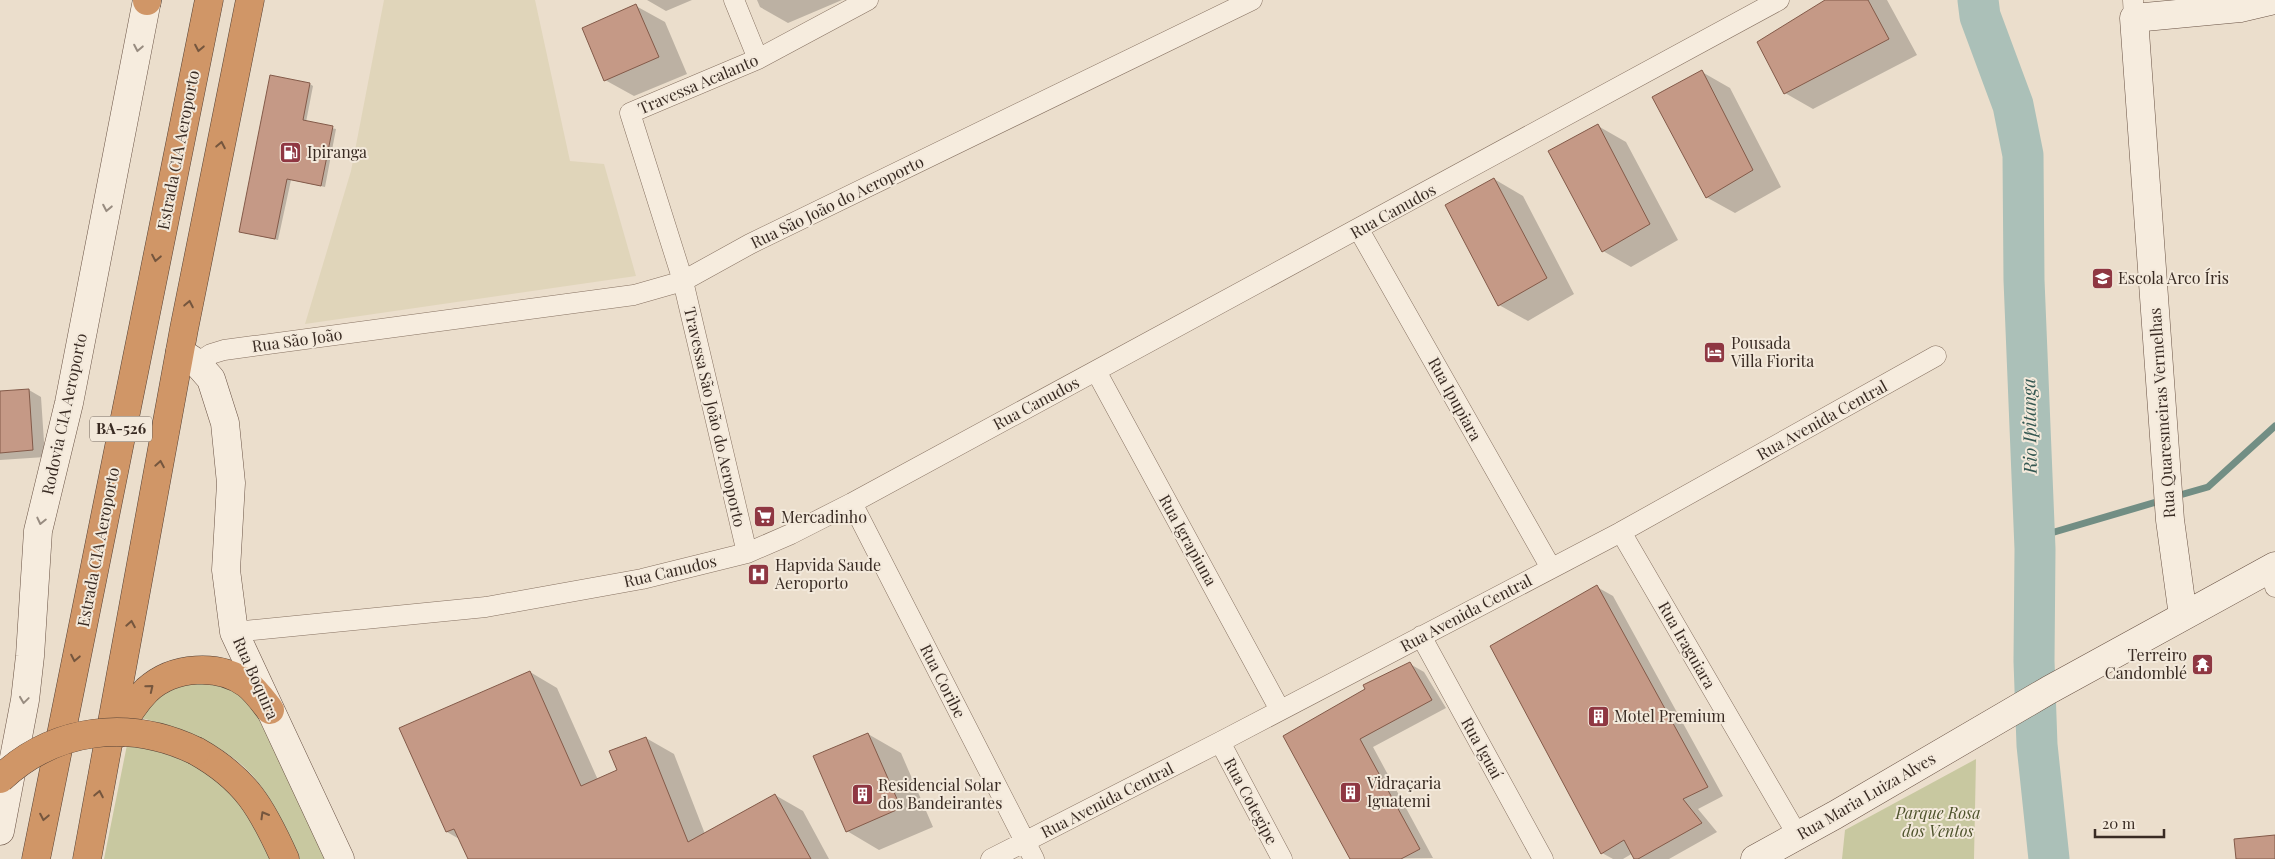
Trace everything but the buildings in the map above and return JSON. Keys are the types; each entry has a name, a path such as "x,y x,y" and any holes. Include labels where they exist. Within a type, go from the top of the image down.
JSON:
{"highway":[{"name":"Estrada CIA Aeroporto","path":"36,859 209,0"},
{"name":"BA-526","path":"87,859 188,357 250,0"},
{"path":"106,758 124,719 135,702 162,679 178,674 209,670 235,676 257,693 270,710"},
{"path":"0,780 43,750 96,734 137,732 177,742 196,751 239,780 264,814 285,859"}],"street":[{"name":"Rodovia CIA Aeroporto","path":"0,831 25,700 30,656 38,532 69,403 147,0"},
{"path":"734,0 758,59"},
{"name":"Travessa Acalanto","path":"683,281 630,113 758,59 868,0"},
{"name":"Rua São João do Aeroporto","path":"400,326 634,294 683,281 750,244 1252,0"},
{"name":"Rua Canudos","path":"234,632 486,607 642,579 747,553 792,534 852,503 1359,230 1779,0"},
{"path":"2133,9 2240,8 2275,0"},
{"name":"Rua Quaresmeiras Vermelhas","path":"2133,9 2170,520 2183,616"},
{"name":"Rua Ipupiara","path":"1359,230 1551,568"},
{"name":"Travessa São João do Aeroporto","path":"683,281 747,553"},
{"name":"Rua São João","path":"188,357 212,354 224,350 400,326"},
{"name":"Rua Avenida Central","path":"991,859 1029,850 1220,742 1621,532 1936,356"},
{"name":"Rua Boquira","path":"188,357 211,379 219,398 227,432 231,483 226,570 234,632 340,859"},
{"name":"Rua Igrapiuna","path":"1096,371 1280,710"},
{"name":"Rua Coribe","path":"852,503 1029,850"},
{"name":"Rua Iraguiara","path":"1621,532 1798,836"},
{"name":"Rua Maria Luiza Alves","path":"1755,859 1798,836 1975,732 2183,616 2274,574"},
{"name":"Rua Iguaí","path":"1421,636 1543,859"},
{"name":"Rua Cotegipe","path":"1220,742 1282,859"}],"shaded area":[{"path":"384,0 535,0 570,161 604,164 636,276 305,324 351,171"}],"green space":[{"path":"188,680 231,687 259,713 326,859 298,859 280,817 266,793 240,763 224,751 172,727 133,716 139,707"},
{"path":"127,745 175,757 205,771 231,791 242,804 254,824 271,859 104,859"},
{"name":"Parque Rosa dos Ventos","path":"1976,759 1974,859 1842,859 1845,830"}],"waterway":[{"name":"Rio Ipitanga","path":"1978,0 1980,16 2013,105 2023,155 2024,280 2035,549 2034,661 2037,745 2049,859"},
{"path":"2173,497 2208,487 2275,426"},
{"path":"2034,538 2163,500"}],"place":[{"name":"Ipiranga","path":"291,152"},
{"name":"Escola Arco Íris","path":"2102,278"},
{"name":"Pousada Villa Fiorita","path":"1715,352"},
{"name":"Mercadinho","path":"765,517"},
{"name":"Hapvida Saude Aeroporto","path":"759,574"},
{"name":"Terreiro Candomblé","path":"2203,664"},
{"name":"Motel Premium","path":"1598,716"},
{"name":"Vidraçaria Iguatemi","path":"1351,792"},
{"name":"Residencial Solar dos Bandeirantes","path":"862,794"}]}
